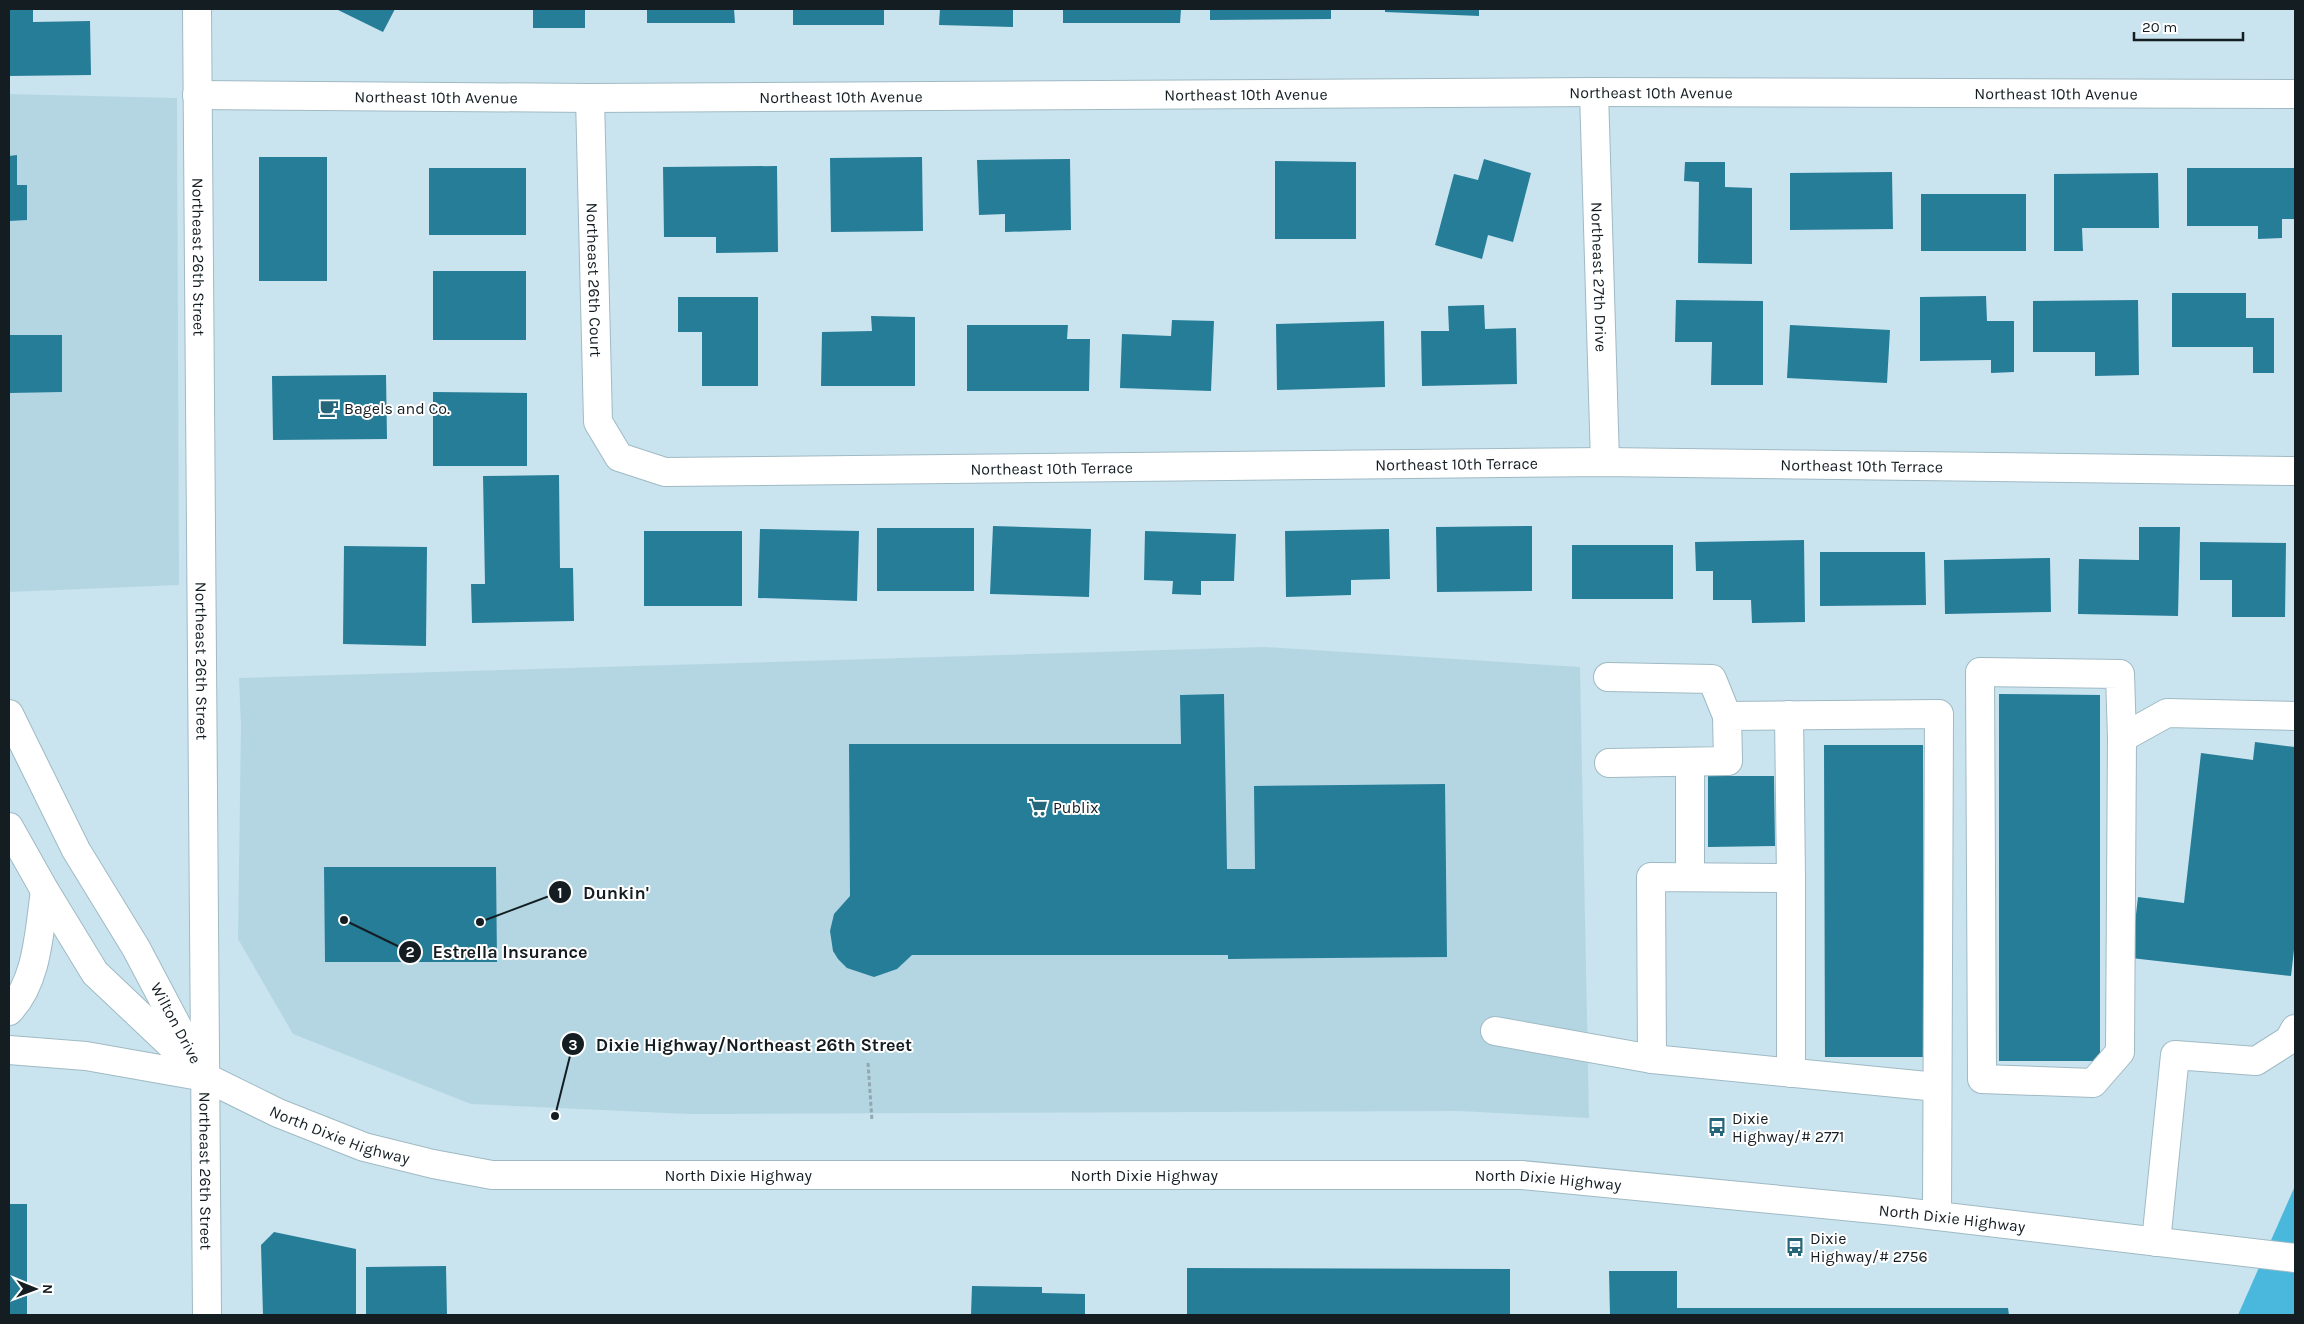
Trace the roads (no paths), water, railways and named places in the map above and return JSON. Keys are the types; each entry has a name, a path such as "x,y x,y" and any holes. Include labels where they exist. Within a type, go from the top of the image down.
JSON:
{"street":[{"name":"Northeast 26th Street","path":"197,9 207,1315"},
{"name":"Northeast 10th Avenue","path":"197,95 590,98 1594,92 2295,94"},
{"name":"Northeast 27th Drive","path":"1594,92 1605,462"},
{"name":"Northeast 26th Court","path":"590,98 598,422 620,457"},
{"name":"Northeast 10th Terrace","path":"620,457 666,472 1605,462 2295,471"},
{"path":"1980,672 2120,674 2122,738 2120,1052 2093,1083 1982,1079 1980,672"},
{"path":"1608,677 1712,679 1727,716 1728,761 1609,763"},
{"path":"2122,738 2167,712 2295,716"},
{"name":"Wilton Drive","path":"9,714 76,850 136,948 205,1077"},
{"path":"1727,716 1939,714 1937,1216"},
{"path":"1789,715 1791,1073"},
{"path":"1690,762 1690,877"},
{"name":"Wilton Drive","path":"9,827 45,891 96,973 205,1077"},
{"path":"1652,1059 1651,876 1790,878"},
{"path":"9,1011 28,981 35,955 45,891"},
{"path":"2156,1242 2175,1055 2256,1061 2290,1040 2295,1029"},
{"path":"1495,1031 1652,1059 1937,1087"},
{"name":"North Dixie Highway","path":"9,1050 86,1056 205,1077 278,1113 364,1147 433,1164 492,1175 1522,1175 1937,1216 2295,1258"}],"water":[{"path":"2295,1186 2295,1315 2238,1315"}],"place":[{"name":"Bagels and Co.","path":"329,408"},
{"name":"Publix","path":"1038,807"},
{"name":"Estrella Insurance","path":"344,920"},
{"name":"Dunkin'","path":"480,922"},
{"name":"Dixie Highway/Northeast 26th Street","path":"555,1116"},
{"name":"Dixie Highway/# 2771","path":"1717,1127"},
{"name":"Dixie Highway/# 2756","path":"1795,1247"}]}
